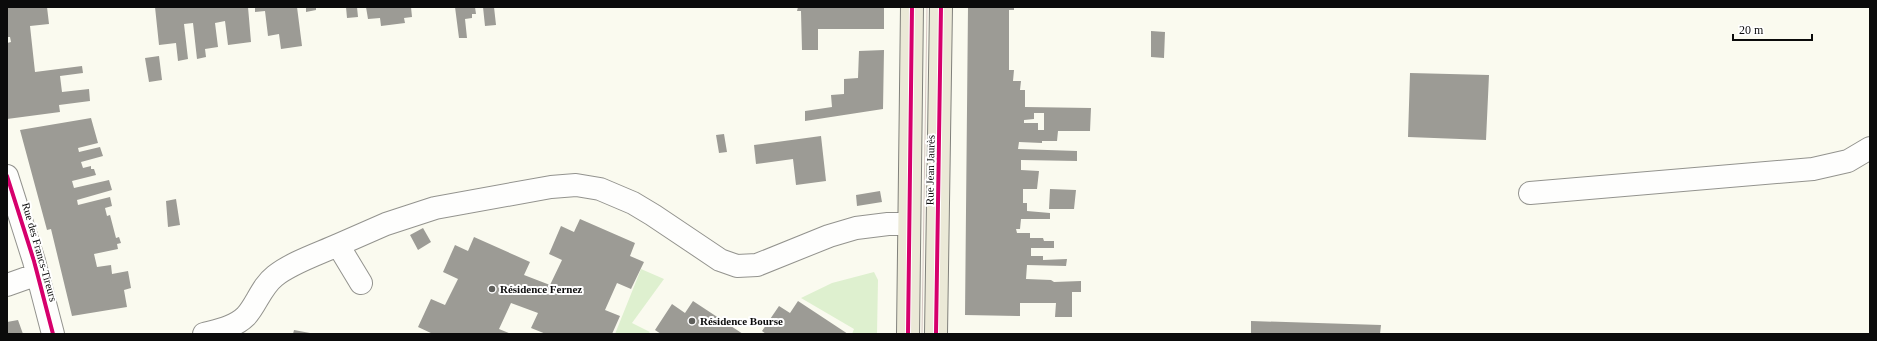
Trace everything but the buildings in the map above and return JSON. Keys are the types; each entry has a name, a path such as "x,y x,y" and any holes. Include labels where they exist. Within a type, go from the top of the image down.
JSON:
{"main road":[{"name":"Rue Jean Jaurès","path":"908,334 912,7"},
{"name":"Rue Jean Jaurès","path":"936,334 941,7"}],"street":[{"path":"1530,193 1813,169 1848,161 1870,148"},
{"name":"Rue des Francs-Tireurs","path":"7,176 38,274 53,334"},
{"path":"204,334 234,325 239,322 246,316 268,283 282,271 386,224 435,208 551,187 576,185 600,189 633,203 720,260 737,266 748,267 766,262 817,240 856,228 888,224 909,224"},
{"path":"338,245 361,283"},
{"path":"7,285 38,274"}],"green space":[{"path":"641,269 664,279 632,323 650,332 648,334 615,334"},
{"path":"874,272 878,280 877,334 852,334 854,329 801,298 832,283"}],"tram line":[{"path":"922,334 927,7"}],"cycle path":[{"path":"908,334 912,7"},
{"path":"936,334 941,7"},
{"path":"7,176 34,261 53,334"}],"place":[{"name":"Résidence Fernez","path":"492,289"},
{"name":"Résidence Bourse","path":"692,321"}]}
